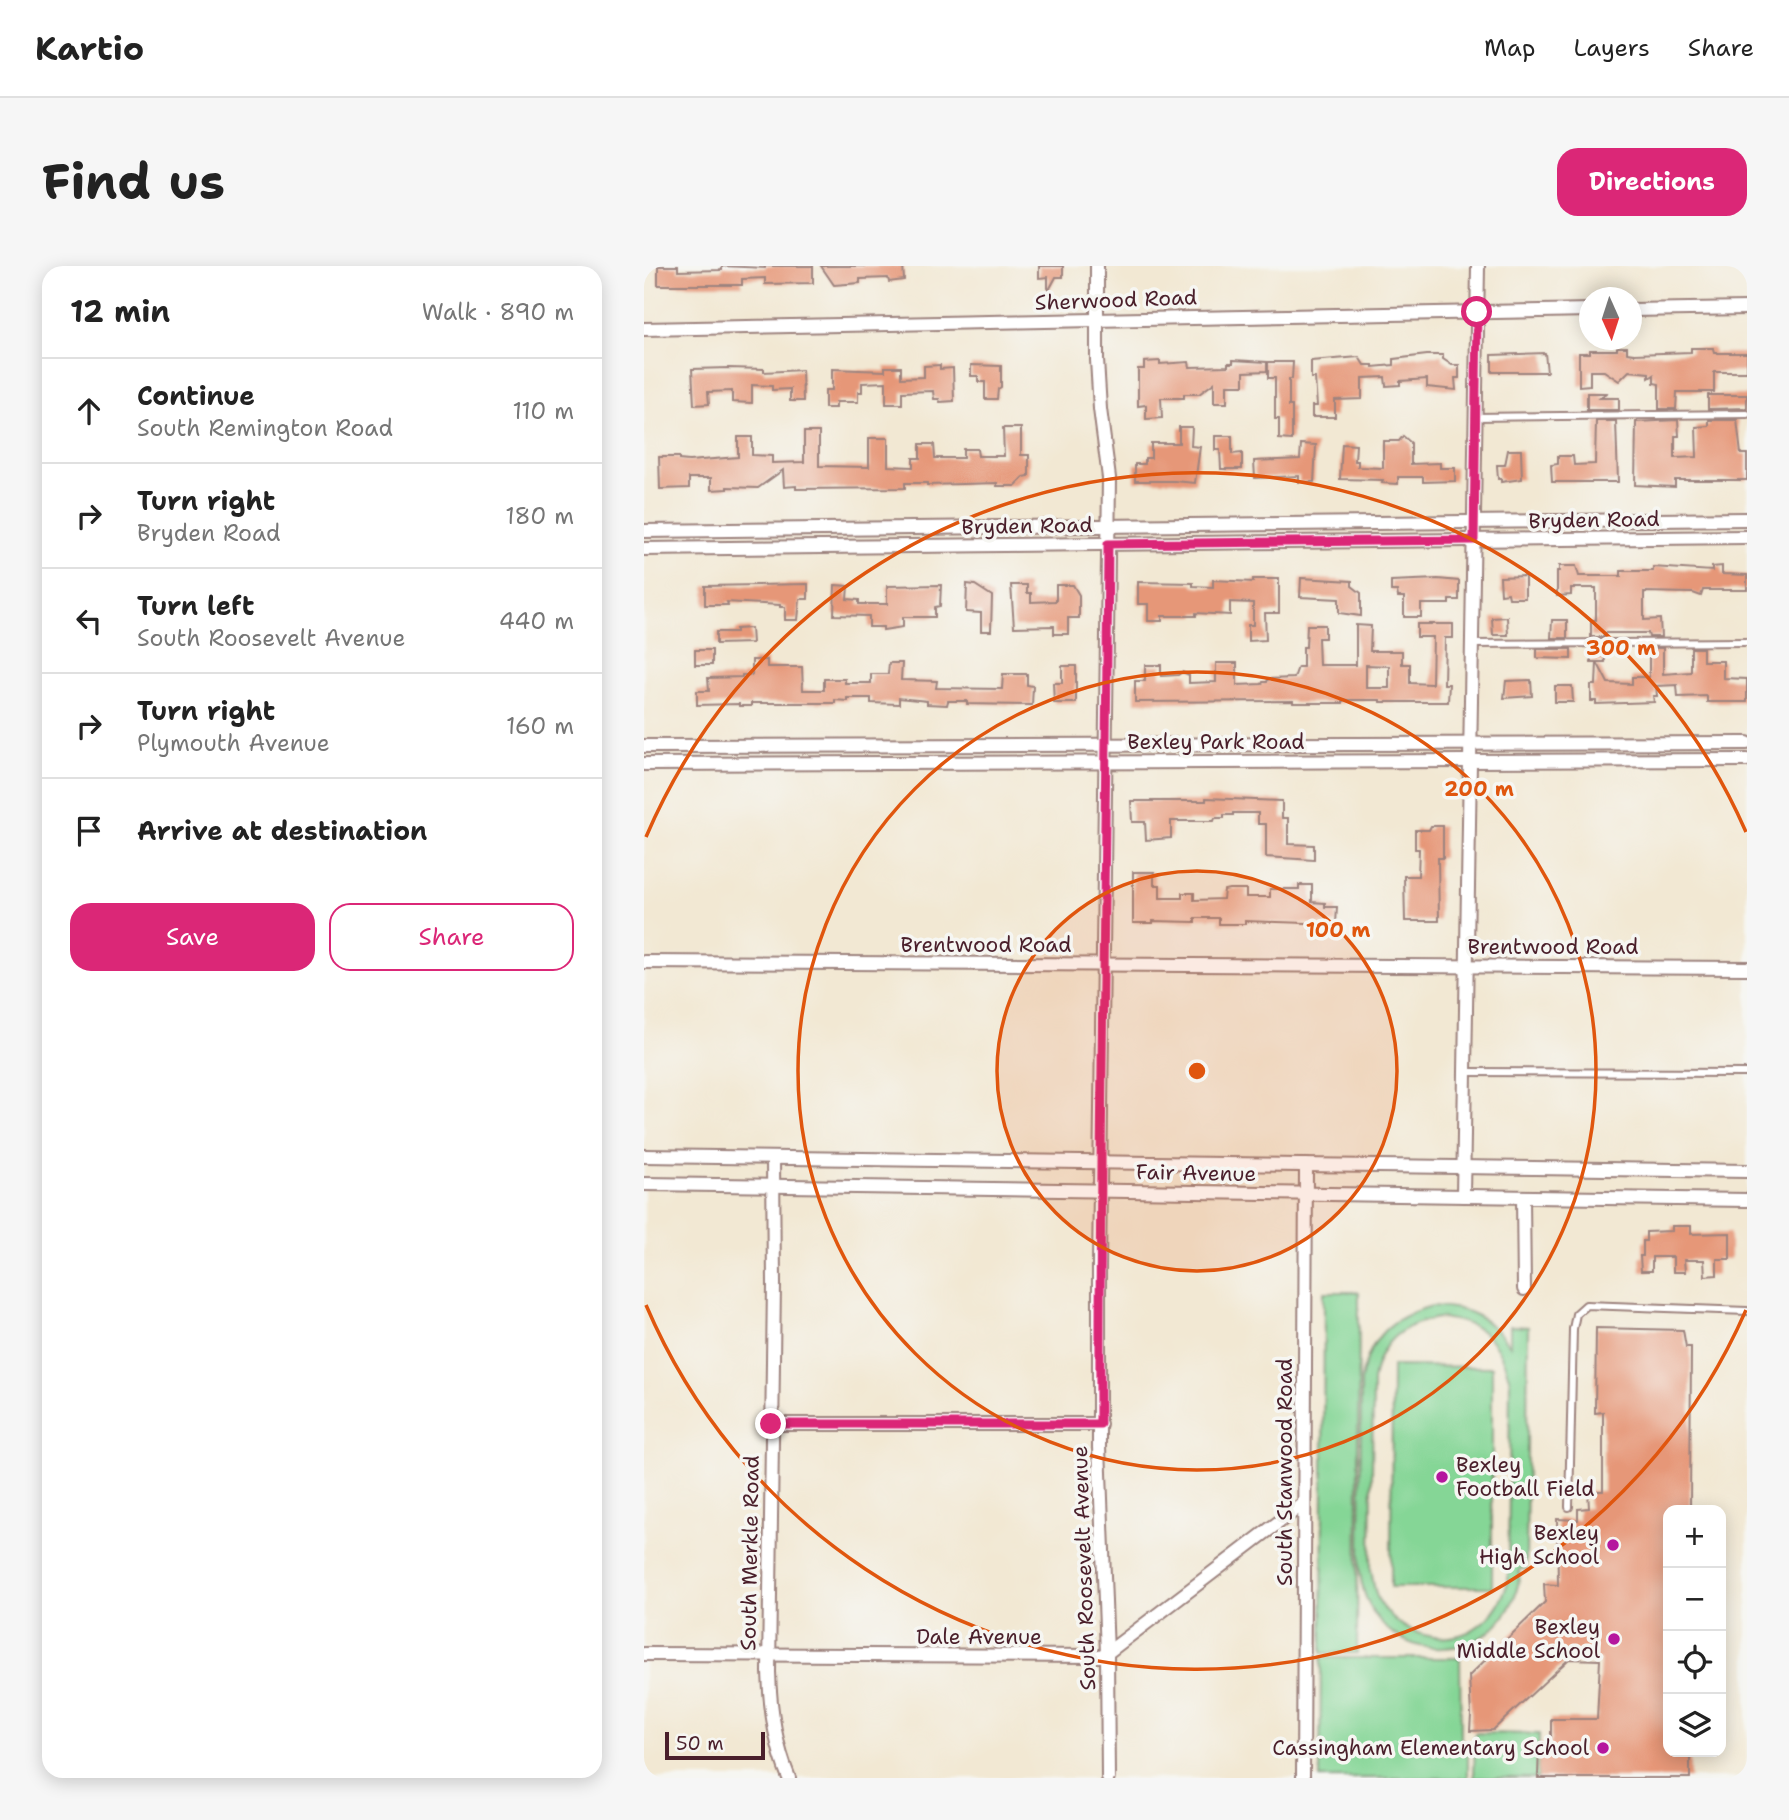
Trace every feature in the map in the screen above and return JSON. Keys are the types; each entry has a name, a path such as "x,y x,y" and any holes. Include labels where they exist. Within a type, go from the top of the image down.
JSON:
{"street":[{"name":"South Roosevelt Avenue","path":"1097,266 1096,321 1100,409 1109,478 1100,1162 1100,1424 1108,1778"},
{"path":"1463,1196 1478,266"},
{"path":"1642,310 1747,308"},
{"name":"Sherwood Road","path":"644,329 1579,310"},
{"name":"Bryden Road","path":"644,531 1747,519"},
{"name":"Bryden Road","path":"644,549 1747,537"},
{"name":"Bexley Park Road","path":"644,746 1747,743"},
{"name":"Bexley Park Road","path":"644,764 1747,760"},
{"name":"Brentwood Road","path":"644,962 1747,968"},
{"name":"Fair Avenue","path":"644,1156 1747,1171"},
{"name":"South Merkle Road","path":"772,1158 768,1655 774,1727 780,1756 789,1778"},
{"name":"South Stanwood Road","path":"1303,1778 1306,1165"},
{"name":"Fair Avenue","path":"644,1184 1747,1200"},
{"path":"1523,1197 1524,1289"},
{"path":"771,1424 1100,1424"},
{"path":"1107,1653 1304,1503"},
{"name":"Dale Avenue","path":"644,1654 1089,1657 1107,1653"}],"lane":[{"path":"1476,417 1747,414"},
{"path":"1715,520 1716,538"},
{"path":"1599,521 1599,539"},
{"path":"1352,523 1352,542"},
{"path":"1241,524 1242,543"},
{"path":"970,527 970,545"},
{"path":"851,528 852,547"},
{"path":"733,530 734,548"},
{"path":"1472,644 1747,642"},
{"path":"1597,743 1597,761"},
{"path":"1713,743 1713,760"},
{"path":"1238,744 1238,762"},
{"path":"1349,744 1349,761"},
{"path":"849,745 849,763"},
{"path":"967,745 967,762"},
{"path":"730,746 730,763"},
{"path":"1465,1072 1747,1073"},
{"path":"1569,1507 1573,1329 1576,1314 1586,1305 1747,1311"}],"green space":[{"path":"1324,1292 1359,1292 1357,1653 1322,1653"},
{"path":"1432,1306 1467,1311 1494,1328 1510,1346 1510,1326 1528,1327 1526,1569 1520,1569 1512,1603 1494,1628 1470,1643 1442,1648 1414,1644 1389,1630 1370,1606 1360,1572 1361,1380 1370,1352 1384,1331 1404,1316","holes":["1438,1318 1477,1328 1494,1343 1506,1366 1510,1381 1508,1582 1497,1607 1484,1622 1465,1633 1438,1637 1410,1630 1398,1622 1387,1613 1375,1590 1371,1570 1373,1381 1380,1356 1386,1346 1402,1331"]},
{"name":"Bexley Football Field","path":"1392,1366 1492,1367 1492,1587 1391,1587"},
{"path":"1321,1658 1460,1658 1461,1738 1468,1748 1468,1778 1320,1778"},
{"path":"1475,1733 1539,1734 1538,1778 1474,1778"}],"building":[{"path":"658,266 678,266 678,271 722,270 722,266 813,266 813,283 765,284 765,278 742,279 742,285 658,285"},
{"path":"821,266 903,266 904,280 889,282 888,278 860,279 860,283 834,285"},
{"path":"1039,266 1063,266 1063,277 1056,277 1048,292 1048,277 1039,278"},
{"path":"1691,348 1713,348 1714,353 1747,353 1747,372 1714,372 1714,392 1677,392 1676,409 1659,409 1659,384 1654,383 1654,375 1649,378 1649,373 1629,371 1619,381 1604,371 1590,371 1590,385 1579,386 1579,353 1590,353 1590,350 1627,350 1627,353 1634,354 1691,352"},
{"path":"1545,353 1547,372 1492,372 1492,355"},
{"path":"1443,355 1443,359 1452,365 1459,365 1459,378 1455,378 1456,390 1427,387 1427,379 1400,381 1400,385 1386,386 1385,377 1362,378 1362,399 1335,400 1335,417 1312,417 1312,406 1317,406 1315,378 1311,378 1311,361 1359,357 1364,365 1373,367 1394,365 1394,359"},
{"path":"1233,360 1267,362 1267,371 1244,372 1244,385 1227,385 1227,403 1214,403 1214,383 1199,394 1184,394 1184,398 1161,398 1162,418 1146,419 1146,405 1138,406 1138,369 1144,369 1144,362 1189,362 1190,367 1228,366"},
{"path":"1268,362 1293,362 1292,379 1289,379 1292,440 1279,439 1279,419 1275,419 1275,378 1268,378"},
{"path":"940,365 940,369 953,368 954,401 940,402 939,399 934,399 933,391 902,392 902,404 886,404 886,382 862,383 858,402 836,402 836,408 825,408 825,390 832,390 832,369 885,371 885,367 901,367 901,378 924,377 924,366"},
{"path":"971,365 1001,366 1001,387 998,389 997,399 985,399 985,382 978,382 978,376 971,376"},
{"path":"692,369 764,369 764,372 802,370 803,401 790,401 790,389 772,390 772,386 752,385 752,403 732,402 732,391 708,392 709,404 694,405"},
{"path":"1587,393 1606,393 1600,398 1619,398 1619,410 1587,410"},
{"path":"1708,395 1747,395 1747,408 1708,409"},
{"path":"1678,420 1679,436 1675,436 1675,458 1697,457 1696,427 1709,426 1709,420 1737,420 1741,454 1747,454 1747,480 1675,480 1675,487 1635,485 1636,422"},
{"path":"1596,421 1616,421 1618,482 1552,482 1551,465 1558,464 1558,456 1573,456 1574,465 1595,464"},
{"path":"1179,427 1192,427 1191,446 1200,447 1195,483 1135,481 1135,464 1145,464 1145,458 1151,458 1151,443 1179,443"},
{"path":"1003,428 1021,428 1021,455 1029,455 1029,476 1015,486 997,486 997,483 905,483 905,488 796,489 796,486 784,487 783,470 758,488 727,487 711,490 711,478 689,478 689,488 660,489 659,457 679,457 679,460 689,461 738,457 738,437 752,437 752,455 772,456 772,463 804,462 804,432 819,432 819,466 869,467 869,438 888,438 888,466 913,467 913,458 920,458 920,444 934,444 935,458 963,458 963,449 977,449 978,456 1004,456"},
{"path":"1215,436 1232,436 1232,454 1242,453 1242,469 1221,469 1220,450 1215,450"},
{"path":"1403,436 1411,443 1411,464 1440,463 1440,468 1455,468 1455,481 1423,482 1423,477 1398,477 1398,484 1382,483 1383,480 1340,479 1342,444 1356,445 1355,461 1358,461 1358,467 1383,468 1383,441 1399,441"},
{"path":"1301,444 1316,445 1314,482 1299,482 1299,476 1255,478 1254,461 1300,459"},
{"path":"1508,450 1521,450 1522,479 1501,482 1501,479 1498,479 1497,465 1505,465"},
{"path":"1559,566 1576,566 1579,576 1621,576 1621,571 1653,571 1653,567 1712,571 1712,567 1722,566 1722,574 1747,575 1747,590 1703,590 1701,596 1693,593 1644,592 1644,620 1660,619 1661,637 1649,637 1648,633 1604,633 1604,637 1591,637 1591,620 1596,620 1596,588 1571,588 1571,595 1557,596"},
{"path":"1525,576 1525,598 1509,598 1508,593 1501,594 1500,577"},
{"path":"1301,578 1352,581 1352,586 1361,593 1361,616 1339,613 1339,599 1300,597"},
{"path":"1253,579 1279,579 1279,613 1265,613 1266,640 1248,641 1248,625 1253,625 1253,603 1230,602 1230,615 1196,613 1196,616 1162,616 1162,621 1148,621 1148,604 1138,604 1138,582 1193,583 1193,586 1213,587 1213,580 1253,582"},
{"path":"1391,581 1459,581 1459,600 1449,600 1449,604 1421,604 1421,617 1404,617 1404,597 1398,597 1397,591 1391,591"},
{"path":"808,584 808,599 800,599 798,620 785,620 785,607 780,605 727,602 728,605 705,605 705,586"},
{"path":"967,584 975,585 992,596 991,631 981,631 981,613 966,612"},
{"path":"835,585 848,586 847,599 859,600 859,604 887,604 887,586 941,585 940,606 935,607 935,617 903,617 903,627 883,630 883,627 869,627 869,616 834,615"},
{"path":"1011,585 1027,585 1031,602 1056,601 1056,585 1073,585 1079,595 1079,618 1068,618 1068,634 1054,634 1054,626 1014,627"},
{"path":"1507,617 1508,635 1493,635 1492,618"},
{"path":"1552,620 1567,620 1567,638 1551,638"},
{"path":"1417,624 1453,624 1453,638 1445,638 1444,684 1449,684 1448,702 1135,702 1135,681 1145,681 1145,665 1161,665 1161,676 1178,675 1182,672 1189,675 1189,683 1216,682 1216,663 1237,663 1237,685 1262,684 1268,679 1294,678 1298,667 1303,667 1307,625 1325,625 1325,638 1318,638 1319,665 1356,665 1356,625 1371,626 1370,651 1402,651 1402,664 1410,664 1410,683 1432,684 1433,637 1417,637","holes":["1366,665 1389,666 1389,688 1366,688"]},
{"path":"751,628 752,643 716,644 716,632 736,632 736,629"},
{"path":"1649,648 1663,648 1663,674 1691,672 1691,648 1703,648 1703,661 1723,661 1723,678 1747,679 1747,702 1707,702 1707,696 1678,697 1677,685 1656,686 1657,696 1653,696 1654,702 1596,704 1596,701 1591,701 1591,685 1596,685 1597,662 1608,683 1632,684 1632,677 1649,677"},
{"path":"1537,649 1571,649 1571,659 1537,658"},
{"path":"1591,649 1604,649 1605,662 1591,662"},
{"path":"695,650 712,650 712,665 695,665"},
{"path":"752,660 767,660 767,667 802,667 803,690 824,690 824,679 845,679 845,683 871,683 871,674 888,674 889,663 902,663 901,680 937,681 936,688 1002,689 1003,674 1027,674 1027,685 1033,686 1032,705 967,704 967,701 948,701 947,705 927,704 927,701 899,698 899,704 871,703 871,698 847,698 847,701 835,700 835,703 697,705 697,691 709,691 708,678 752,675"},
{"path":"1062,666 1076,666 1076,703 1054,703 1053,683 1062,683"},
{"path":"1531,680 1532,696 1504,698 1506,681"},
{"path":"1555,686 1572,686 1573,702 1555,702"},
{"path":"1206,798 1282,801 1282,818 1288,818 1288,844 1314,845 1314,860 1266,857 1266,824 1258,824 1258,813 1233,813 1224,815 1224,818 1215,818 1214,821 1171,821 1171,838 1146,840 1145,822 1132,822 1131,801 1206,801"},
{"path":"1431,826 1443,826 1443,858 1438,858 1439,921 1405,921 1404,876 1418,876 1419,849 1415,849 1415,830 1429,830"},
{"path":"1133,872 1154,872 1154,885 1160,885 1160,898 1182,898 1182,893 1194,893 1194,900 1223,899 1224,890 1229,889 1246,889 1246,897 1270,897 1270,889 1299,889 1299,885 1312,885 1312,902 1325,903 1325,907 1337,907 1336,924 1245,921 1245,924 1219,924 1219,918 1195,918 1195,922 1133,923"},
{"path":"1672,1226 1691,1226 1691,1234 1730,1233 1730,1259 1717,1259 1717,1275 1705,1276 1704,1260 1684,1260 1685,1272 1673,1272 1673,1257 1652,1257 1652,1271 1641,1271 1640,1256 1643,1256 1646,1232 1672,1231"},
{"path":"1596,1328 1683,1330 1686,1347 1691,1347 1690,1505 1663,1505 1663,1757 1690,1757 1690,1778 1538,1778 1539,1744 1551,1744 1551,1719 1597,1719 1600,1660 1569,1659 1493,1730 1470,1731 1469,1676 1545,1602 1544,1584 1558,1585 1557,1519 1578,1520 1578,1509 1589,1508 1588,1491 1603,1491 1603,1412 1595,1413"}],"place":[{"name":"Bexley Football Field","path":"1442,1477"},
{"name":"Bexley High School","path":"1613,1545"},
{"name":"Bexley Middle School","path":"1614,1639"},
{"name":"Cassingham Elementary School","path":"1603,1748"}],"route":[{"path":"771,1424 1100,1424 1100,1162 1108,544 1474,540 1477,312"}]}
